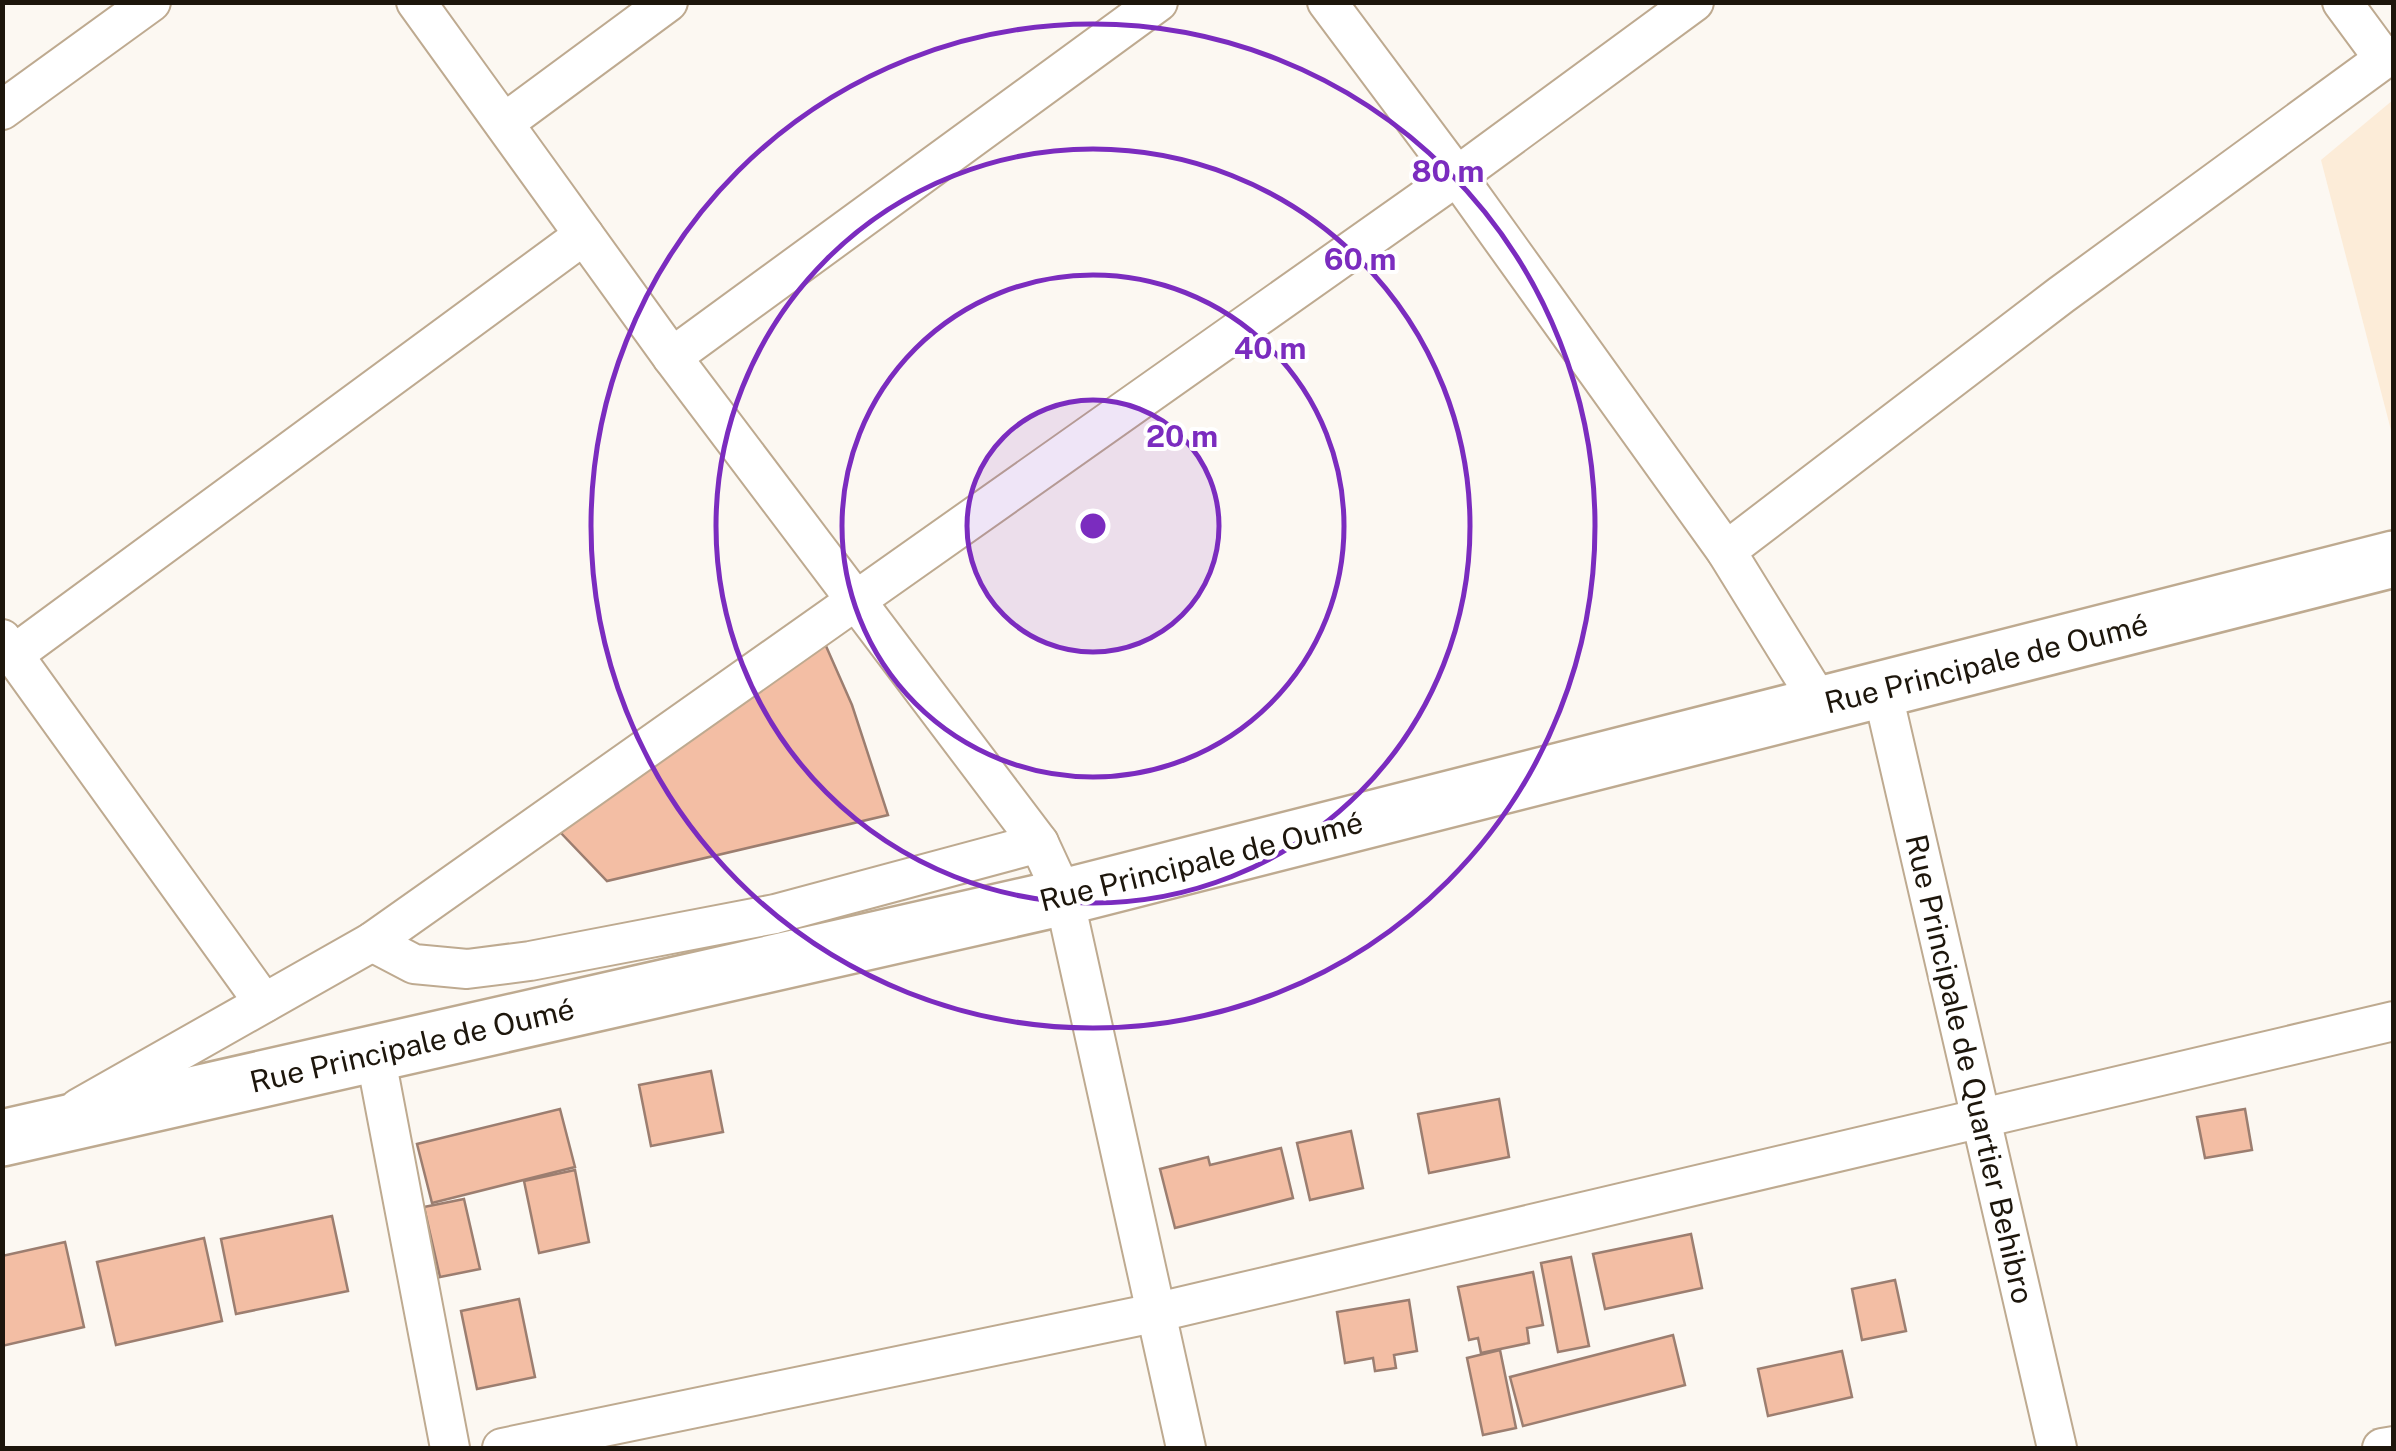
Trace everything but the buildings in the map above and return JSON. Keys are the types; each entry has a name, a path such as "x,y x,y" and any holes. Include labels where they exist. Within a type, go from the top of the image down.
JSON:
{"main road":[{"name":"Rue Principale de Oumé","path":"22,1134 1064,897 2394,560"}],"street":[{"path":"2,110 151,2"},
{"path":"416,2 672,357 1039,843 1064,897 1186,1448"},
{"path":"504,123 668,2"},
{"path":"672,357 1158,2"},
{"path":"1327,2 1726,551 1820,703"},
{"path":"22,1134 372,942 1457,176 1694,2"},
{"path":"1726,551 2061,295 2388,57 2342,2"},
{"path":"264,1003 8,647 584,236"},
{"name":"Rue Principale de Quartier Behibro","path":"1882,690 2057,1448"},
{"path":"372,942 414,964 467,969 530,961 775,914 1039,843"},
{"path":"502,1448 1154,1313 2394,1021"},
{"path":"375,1054 450,1448"},
{"path":"2382,1448 2394,1446"}],"shaded area":[{"path":"2393,100 2393,438 2321,160"}]}
